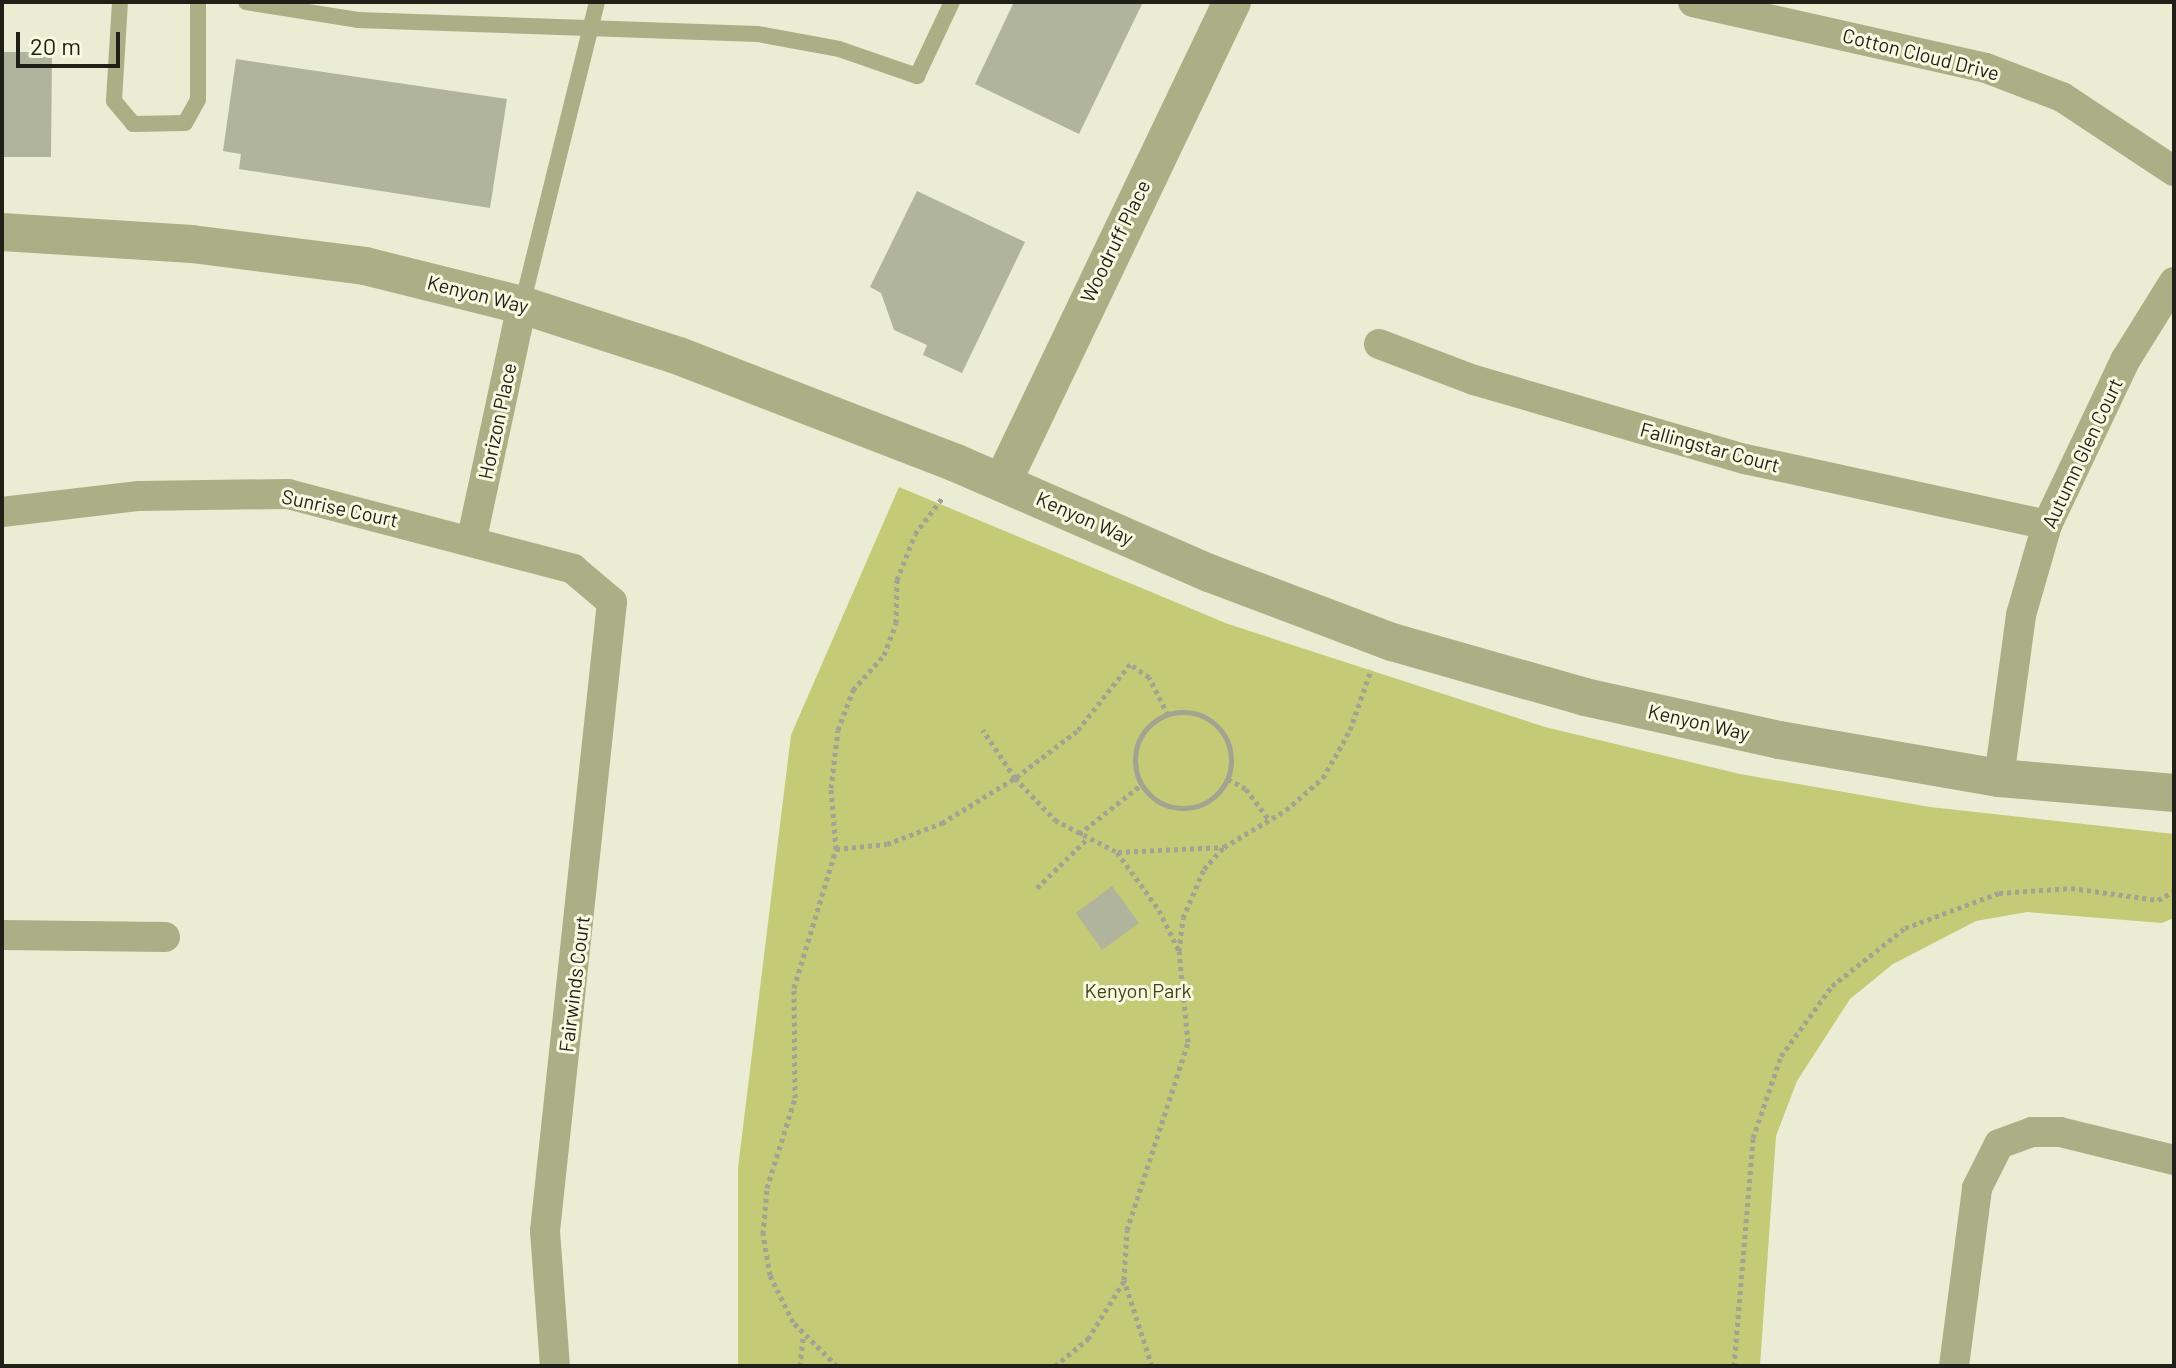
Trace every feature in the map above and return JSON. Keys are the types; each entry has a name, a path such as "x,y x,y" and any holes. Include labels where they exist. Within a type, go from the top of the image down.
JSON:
{"street":[{"name":"Woodruff Place","path":"1003,481 1232,2"},
{"name":"Cotton Cloud Drive","path":"1693,2 1986,68 2062,97 2174,171"},
{"name":"Kenyon Way","path":"2,232 192,244 365,266 522,305 679,356 1003,481 1209,573 1392,642 1585,697 1749,734 1999,778 2174,793"},
{"name":"Autumn Glen Court","path":"1999,778 2021,615 2047,525 2126,359 2174,282"},
{"name":"Horizon Place","path":"472,538 522,305"},
{"name":"Fallingstar Court","path":"1379,344 1474,380 1745,459 2047,525"},
{"name":"Sunrise Court","path":"2,512 139,496 288,494 472,538 573,569 612,602"},
{"name":"Fairwinds Court","path":"555,1366 545,1231 612,602"},
{"path":"2,935 165,937"},
{"path":"1954,1366 1977,1188 1999,1144 2032,1132 2060,1132 2174,1160"}],"lane":[{"path":"120,2 114,101 133,124 185,123 198,100 198,2"},
{"path":"246,2 358,20 758,34 839,49 917,76 952,2"},
{"path":"522,305 597,2"}],"path":[{"path":"837,1366 803,1334 770,1275 763,1234 767,1188 795,1098 794,988 836,849 831,788 838,730 853,690 884,655 896,623 897,580 915,534 942,497"},
{"path":"836,849 887,844 942,823 1015,778 1077,731 1130,664 1149,677 1168,715"},
{"path":"1152,1366 1124,1280 1132,1202 1180,1080 1188,1042 1179,951 1183,918 1204,869 1224,847 1269,820 1323,778 1350,730 1372,670 1387,674"},
{"path":"1196,714 1223,733 1230,748 1228,779 1194,807 1164,805 1141,785 1135,756 1139,740 1168,715 1196,714"},
{"path":"983,730 1015,778 1055,820 1117,852 1159,910 1179,951"},
{"path":"1228,779 1246,789 1269,820"},
{"path":"1079,834 1141,785"},
{"path":"1037,888 1088,838"},
{"path":"1117,852 1224,847"},
{"path":"1734,1366 1757,1126 1781,1056 1832,986 1905,928 1999,893 2071,888 2158,900 2174,891"},
{"path":"1055,1366 1088,1339 1124,1280"},
{"path":"800,1366 803,1334"}],"green space":[{"name":"Kenyon Park","path":"899,487 1228,624 1545,727 1740,774 1930,807 2174,834 2174,918 2162,923 2027,912 1976,921 1893,964 1850,999 1797,1081 1776,1136 1760,1366 738,1366 738,1168 791,735"}],"building":[{"path":"1014,2 1143,2 1079,134 975,84"},
{"path":"2,52 52,52 51,157 2,157"},
{"path":"236,59 507,99 490,208 239,169 241,154 223,151"},
{"path":"917,191 1025,242 962,373 923,355 927,345 894,330 881,293 870,287"},
{"path":"1112,886 1139,923 1102,950 1076,913"}]}
